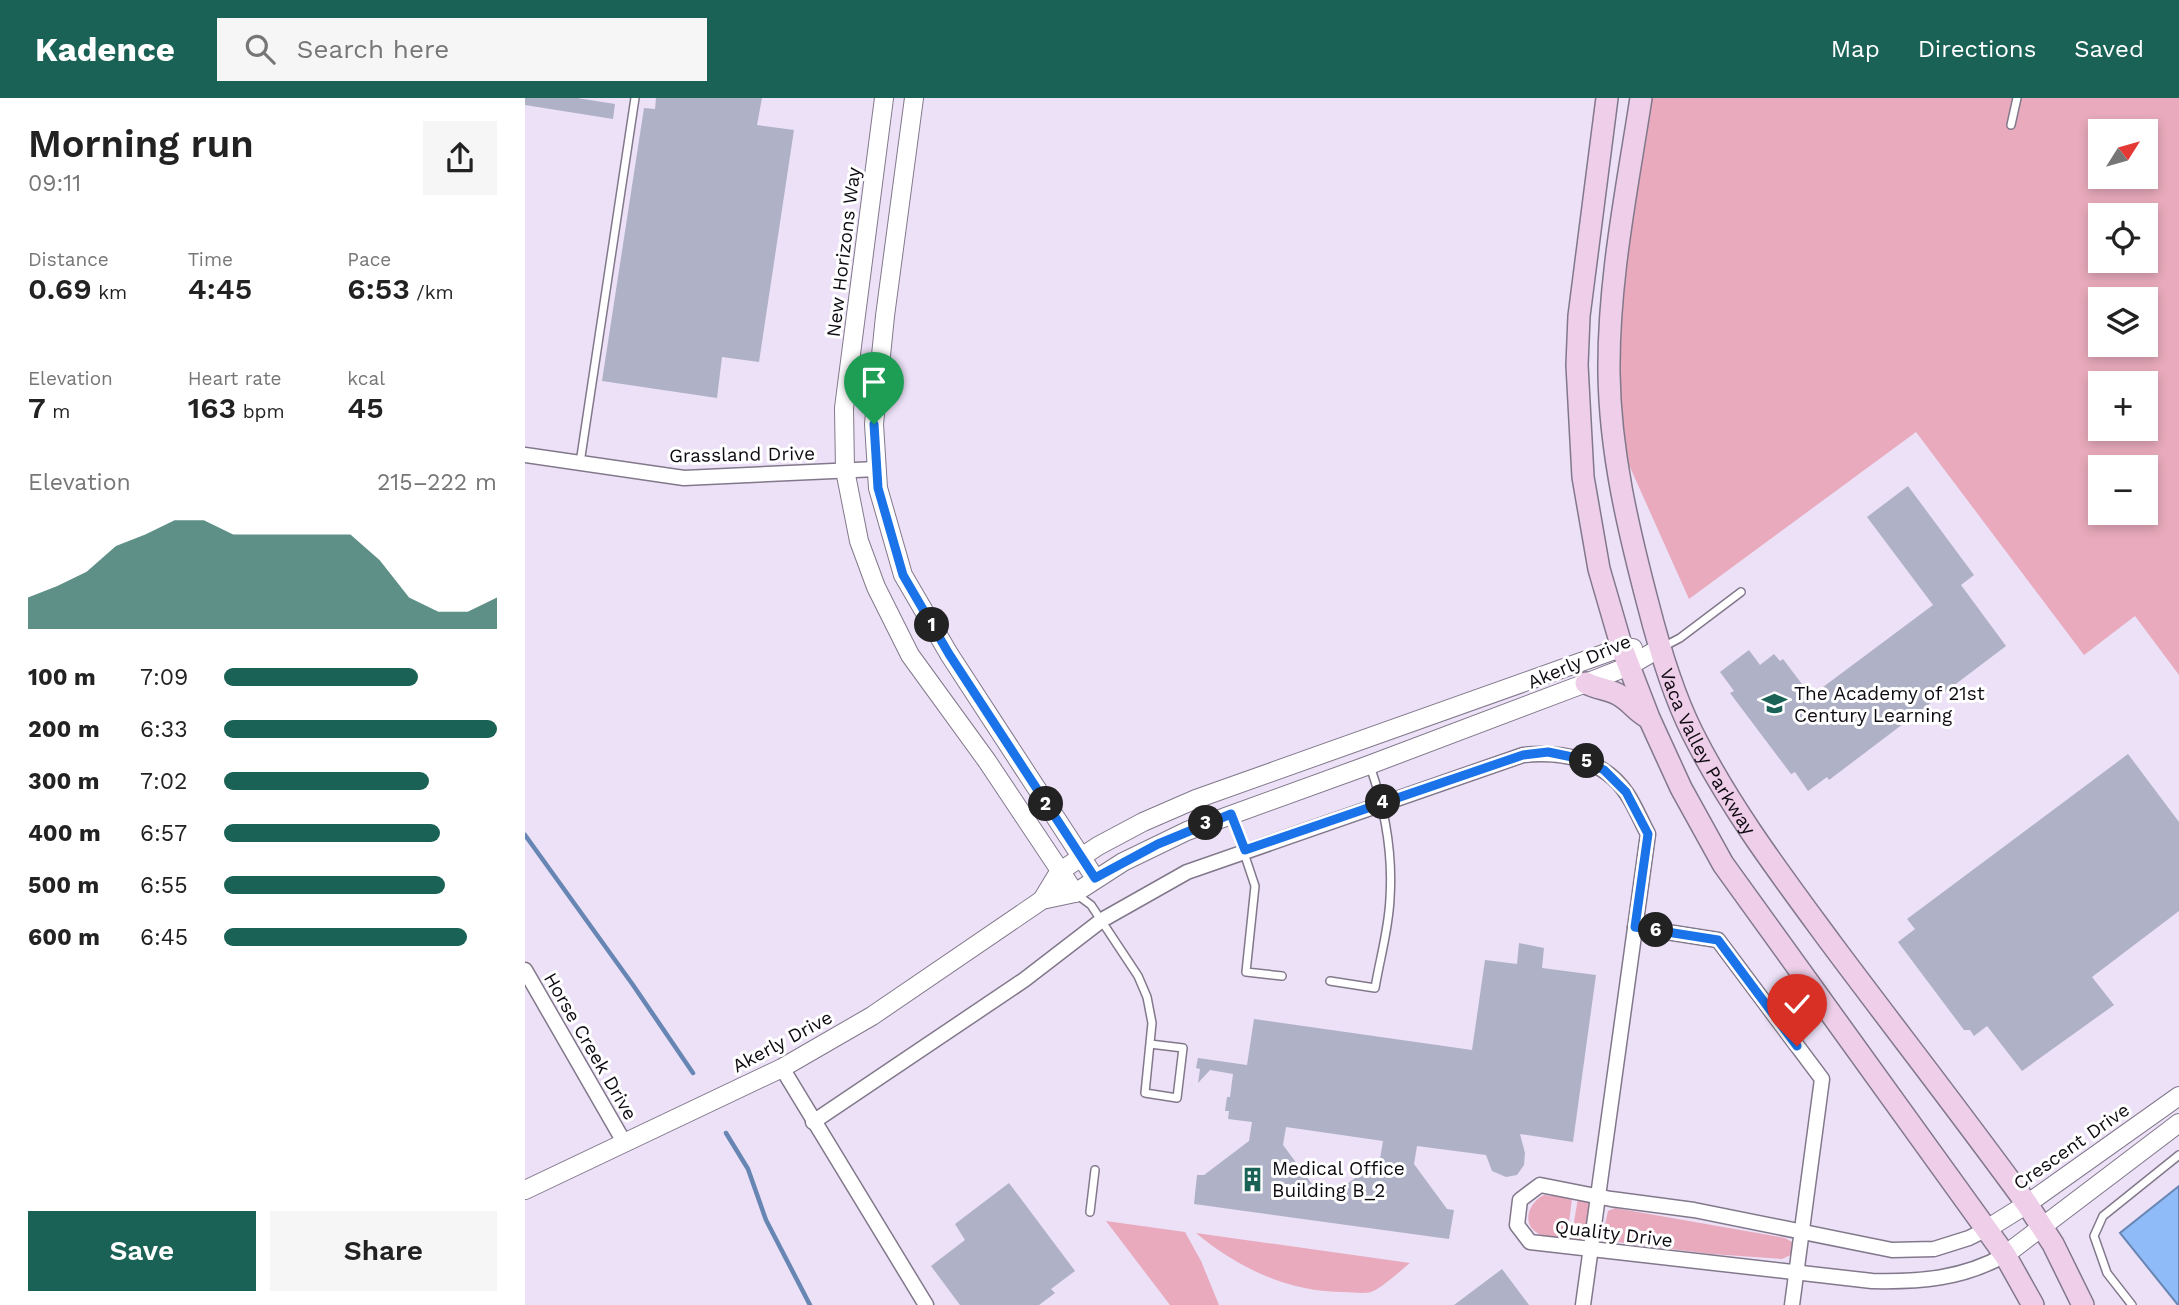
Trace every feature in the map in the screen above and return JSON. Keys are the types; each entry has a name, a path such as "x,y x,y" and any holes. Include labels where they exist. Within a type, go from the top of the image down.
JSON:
{"main road":[{"name":"Vaca Valley Parkway","path":"1607,98 1579,316 1577,365 1583,477 1599,569 1625,657 1681,788 1723,864 1987,1229 2033,1305"},
{"name":"Vaca Valley Parkway","path":"1641,98 1614,269 1609,373 1612,427 1619,478 1636,559 1660,648 1691,729 1760,848 2027,1204 2066,1266 2083,1305"},
{"path":"1586,683 1600,691 1618,694 1636,711 1649,718"}],"street":[{"name":"New Horizons Way","path":"884,98 844,408 845,470 859,541 876,587 910,655 987,761 1075,893"},
{"path":"913,98 874,424 878,488 903,575 949,654 1095,878"},
{"name":"Grassland Drive","path":"525,455 684,478 877,469"},
{"name":"Akerly Drive","path":"1042,900 1059,872 1081,857 1143,822 1196,799 1625,657 1660,648"},
{"name":"Akerly Drive","path":"525,1190 782,1068 872,1016 1042,900 1075,893 1095,878 1158,844 1231,814 1586,683 1625,657"},
{"path":"813,1122 1024,980 1102,920 1187,872 1523,755 1548,752 1582,759 1604,770 1626,792 1648,834 1583,1305"},
{"path":"1635,927 1718,940 1822,1079 1792,1305"},
{"name":"Horse Creek Drive","path":"525,970 624,1142"},
{"path":"782,1068 926,1305"},
{"name":"Crescent Drive","path":"1987,1229 2027,1204 2179,1096"},
{"path":"2005,1255 2179,1123"},
{"name":"Quality Drive","path":"1987,1229 1934,1249 1892,1250 1695,1210 1540,1185 1520,1200 1517,1225 1530,1242 1872,1281 1917,1282 1980,1268 2005,1255"}],"lane":[{"path":"580,463 635,98"},
{"path":"2011,125 2017,98"},
{"path":"1660,648 1680,639 1741,592"},
{"path":"1330,981 1375,988 1390,900 1389,839 1382,802 1369,765"},
{"path":"1231,814 1255,886 1246,972 1282,976"},
{"path":"1090,903 1095,878"},
{"path":"1075,893 1090,903 1102,920 1138,976 1147,997 1152,1023 1145,1093 1177,1098 1183,1048 1150,1044"},
{"path":"2132,1305 2107,1273 2094,1236 2103,1216 2179,1155"},
{"path":"1090,1212 1095,1170"}],"shaded area":[{"path":"1641,98 2179,98 2179,675 2135,616 2084,655 1916,432 1689,599 1612,427 1614,269"},
{"path":"1544,1195 1572,1198 1567,1239 1539,1234 1530,1225 1528,1219 1531,1208"},
{"path":"1578,1198 1590,1202 1584,1240 1571,1240"},
{"path":"1615,1208 1785,1238 1792,1242 1793,1254 1782,1259 1711,1254 1609,1241 1603,1235 1608,1211"},
{"path":"1106,1221 1185,1232 1201,1261 1219,1305 1170,1305"},
{"path":"1196,1233 1410,1263 1371,1292 1323,1291 1303,1288 1265,1276 1229,1257"}],"water":[{"path":"2179,1186 2179,1305 2178,1305 2120,1233"}],"building":[{"path":"525,98 577,98 615,104 613,119 525,105"},
{"path":"656,98 762,98 757,125 794,130 759,362 722,357 717,398 602,381 644,108 655,109"},
{"path":"1908,486 1974,575 1961,585 2006,646 1829,780 1827,777 1808,791 1795,772 1791,774 1730,693 1734,691 1720,672 1749,650 1760,665 1774,654 1780,661 1783,659 1811,696 1933,605 1867,517"},
{"path":"2128,754 2179,822 2179,911 2092,977 2114,1005 2022,1071 1987,1026 1974,1036 1970,1030 1964,1030 1898,942 1915,929 1907,919"},
{"path":"1519,943 1544,948 1542,968 1596,975 1573,1142 1520,1134 1525,1153 1524,1165 1517,1175 1506,1177 1492,1171 1486,1155 1417,1146 1414,1164 1447,1209 1454,1210 1449,1239 1194,1204 1197,1175 1204,1175 1249,1141 1252,1122 1228,1119 1229,1111 1225,1111 1233,1074 1210,1070 1198,1083 1198,1058 1247,1065 1254,1019 1472,1050 1485,960 1517,964","holes":["1286,1127 1383,1141 1380,1159 1342,1188 1312,1184 1283,1145"]},
{"path":"1009,1183 1075,1271 1051,1289 1055,1293 1039,1305 960,1305 931,1266 965,1240 955,1224"},
{"path":"1502,1269 1529,1305 1454,1305"}],"waterway":[{"path":"525,835 693,1073"},
{"path":"726,1133 748,1169 766,1220 810,1305"}],"place":[{"name":"The Academy of 21st Century Learning","path":"1774,704"},
{"name":"Medical Office Building B_2","path":"1252,1179"}],"route":[{"path":"874,424 878,488 903,575 949,654 1095,878 1158,844 1231,814 1245,850 1523,755 1548,752 1582,759 1604,770 1626,792 1648,834 1635,927 1718,940 1797,1046"}]}
